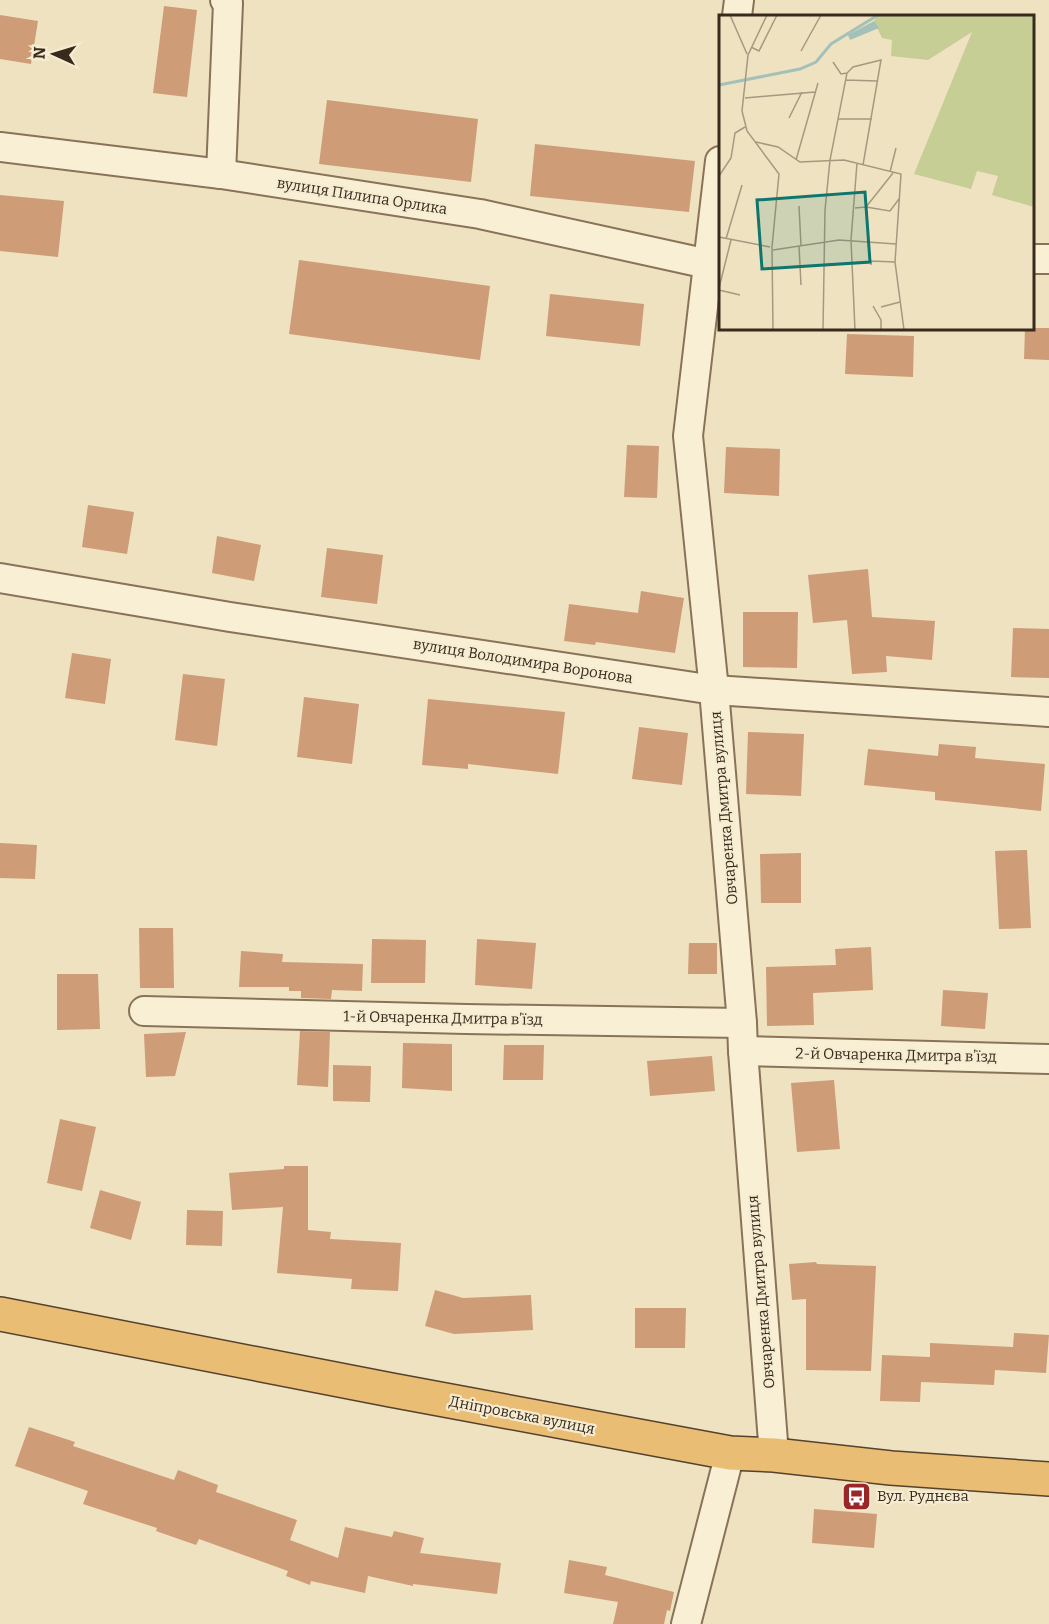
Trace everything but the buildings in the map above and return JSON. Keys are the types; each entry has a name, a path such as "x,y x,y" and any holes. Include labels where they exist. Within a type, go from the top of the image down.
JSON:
{"highway":[{"name":"Дніпровська вулиця","path":"0,1314 730,1453 774,1455 891,1468 1049,1479"}],"street":[{"path":"737,15 739,0"},
{"path":"221,174 227,1"},
{"name":"вулиця Пилипа Орлика","path":"0,147 221,174 480,214 714,263"},
{"name":"Овчаренка Дмитра вулиця","path":"719,178 714,263 688,436 714,690 742,1023 742,1051 774,1455"},
{"name":"вулиця Володимира Воронова","path":"0,578 230,617 714,690 1049,712"},
{"name":"1-й Овчаренка Дмитра в’їзд","path":"144,1011 742,1023"},
{"name":"2-й Овчаренка Дмитра в’їзд","path":"742,1051 1049,1059"},
{"path":"686,1624 730,1453"}],"place":[{"name":"Вул. Руднєва","path":"856,1496"}]}
